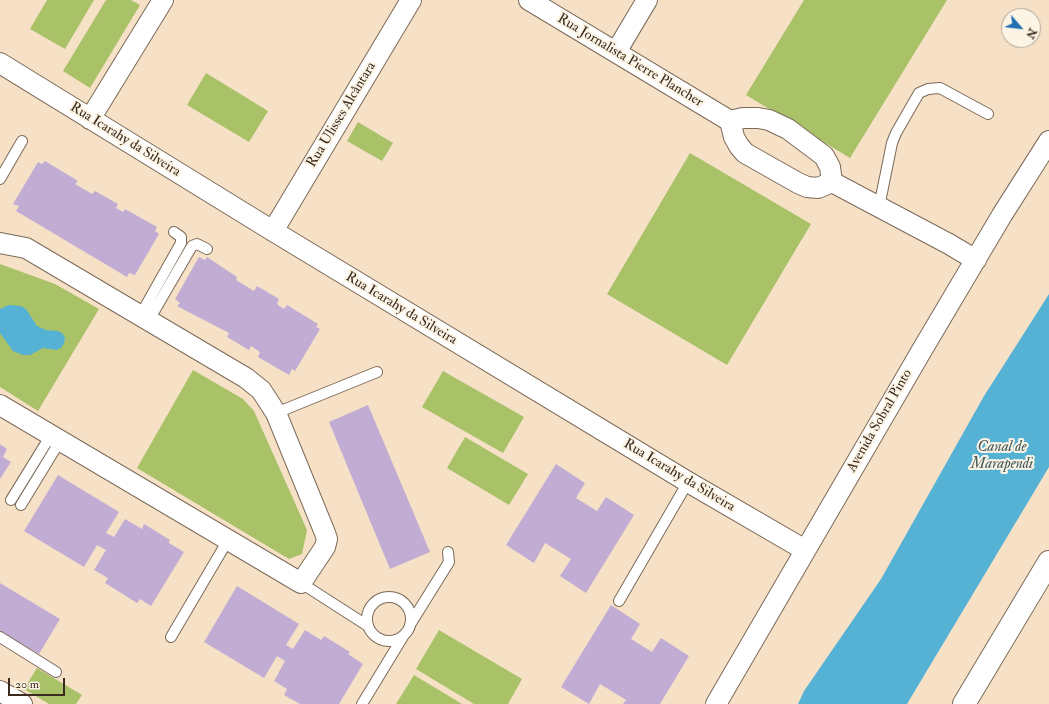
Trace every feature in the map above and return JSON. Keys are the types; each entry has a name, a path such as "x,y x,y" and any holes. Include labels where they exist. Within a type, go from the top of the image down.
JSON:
{"street":[{"path":"90,119 163,0"},
{"name":"Rua Ulisses Alcântara","path":"272,231 411,0"},
{"name":"Rua Jornalista Pierre Plancher","path":"529,0 730,121"},
{"path":"616,52 647,0"},
{"name":"Rua Icarahy da Silveira","path":"0,63 272,231 688,482 805,550"},
{"path":"744,118 758,118 769,120 788,129 814,147 824,156 830,167 832,182 818,188 807,187 745,153 734,137 730,121 744,118"},
{"name":"Avenida Sobral Pinto","path":"716,704 1002,215 1049,141"},
{"path":"832,182 949,244 976,260"},
{"path":"0,243 26,248 246,378 261,390 276,413 325,533 327,539 324,547 301,583 0,405"},
{"path":"964,704 1049,562"},
{"path":"0,690 22,704"}],"lane":[{"path":"879,207 892,143 896,133 919,94 928,89 940,88 988,114"},
{"path":"0,179 22,141"},
{"path":"144,318 181,243 181,238 174,232"},
{"path":"144,318 192,246 197,244 207,248"},
{"path":"276,413 377,372"},
{"path":"11,500 55,438"},
{"path":"21,505 55,438"},
{"path":"619,601 688,482"},
{"path":"171,637 228,540"},
{"path":"411,623 449,562 448,552"},
{"path":"301,583 368,626 377,637 384,641 398,640 404,635 409,630 412,616 405,603 399,598 384,597 372,605 368,611 368,626"},
{"path":"362,704 404,635"},
{"path":"0,637 56,672"}],"green space":[{"path":"47,0 94,0 65,49 30,29"},
{"path":"106,0 131,0 140,5 90,88 63,71"},
{"path":"804,0 947,0 850,158 746,95"},
{"path":"206,73 268,111 249,142 187,105"},
{"path":"358,122 393,143 382,161 347,141"},
{"path":"690,153 811,224 727,365 607,294"},
{"path":"0,264 55,284 99,309 38,411 0,387"},
{"path":"193,370 243,399 254,411 307,530 302,554 289,559 137,468"},
{"path":"443,371 524,417 503,453 422,407"},
{"path":"465,437 528,474 509,505 447,468"},
{"path":"439,630 522,679 508,704 474,704 416,669"},
{"path":"37,668 82,695 76,704 49,704 24,689"},
{"path":"414,675 462,704 396,704"}],"water":[{"name":"Canal de Marapendi","path":"1049,294 1049,467 907,704 798,704 804,691 881,579 984,396"},
{"path":"9,305 21,306 26,309 37,326 46,330 58,331 63,334 65,338 62,347 57,350 43,348 30,355 23,355 13,351 0,333 0,309"}],"building":[{"path":"45,161 78,181 75,184 92,194 95,191 118,204 116,208 123,212 125,209 157,227 155,231 159,234 135,275 129,273 127,277 16,211 19,206 13,204 38,162 42,164"},
{"path":"199,257 205,260 207,257 237,277 236,280 254,291 257,286 279,299 277,304 284,309 287,305 318,324 316,327 320,329 295,371 292,369 289,375 258,357 260,352 251,346 249,350 227,337 229,333 177,306 180,303 175,299"},
{"path":"368,405 430,552 390,569 329,422"},
{"path":"0,444 7,449 3,457 11,462 0,479"},
{"path":"556,464 585,483 576,498 597,511 606,497 634,515 586,593 560,576 571,559 545,543 534,563 506,545"},
{"path":"58,475 119,512 106,533 114,537 125,519 142,529 144,524 170,540 169,543 184,552 151,606 140,599 137,603 105,583 108,578 94,570 106,550 97,545 84,567 24,531"},
{"path":"0,583 60,619 39,654 0,631"},
{"path":"237,586 299,624 286,645 293,649 305,630 321,640 324,636 350,652 348,654 363,664 339,704 300,704 284,695 287,689 274,681 285,661 277,656 264,678 204,642"},
{"path":"611,605 640,624 631,639 652,652 661,638 689,656 660,704 623,704 626,700 600,684 589,704 561,687"}]}
